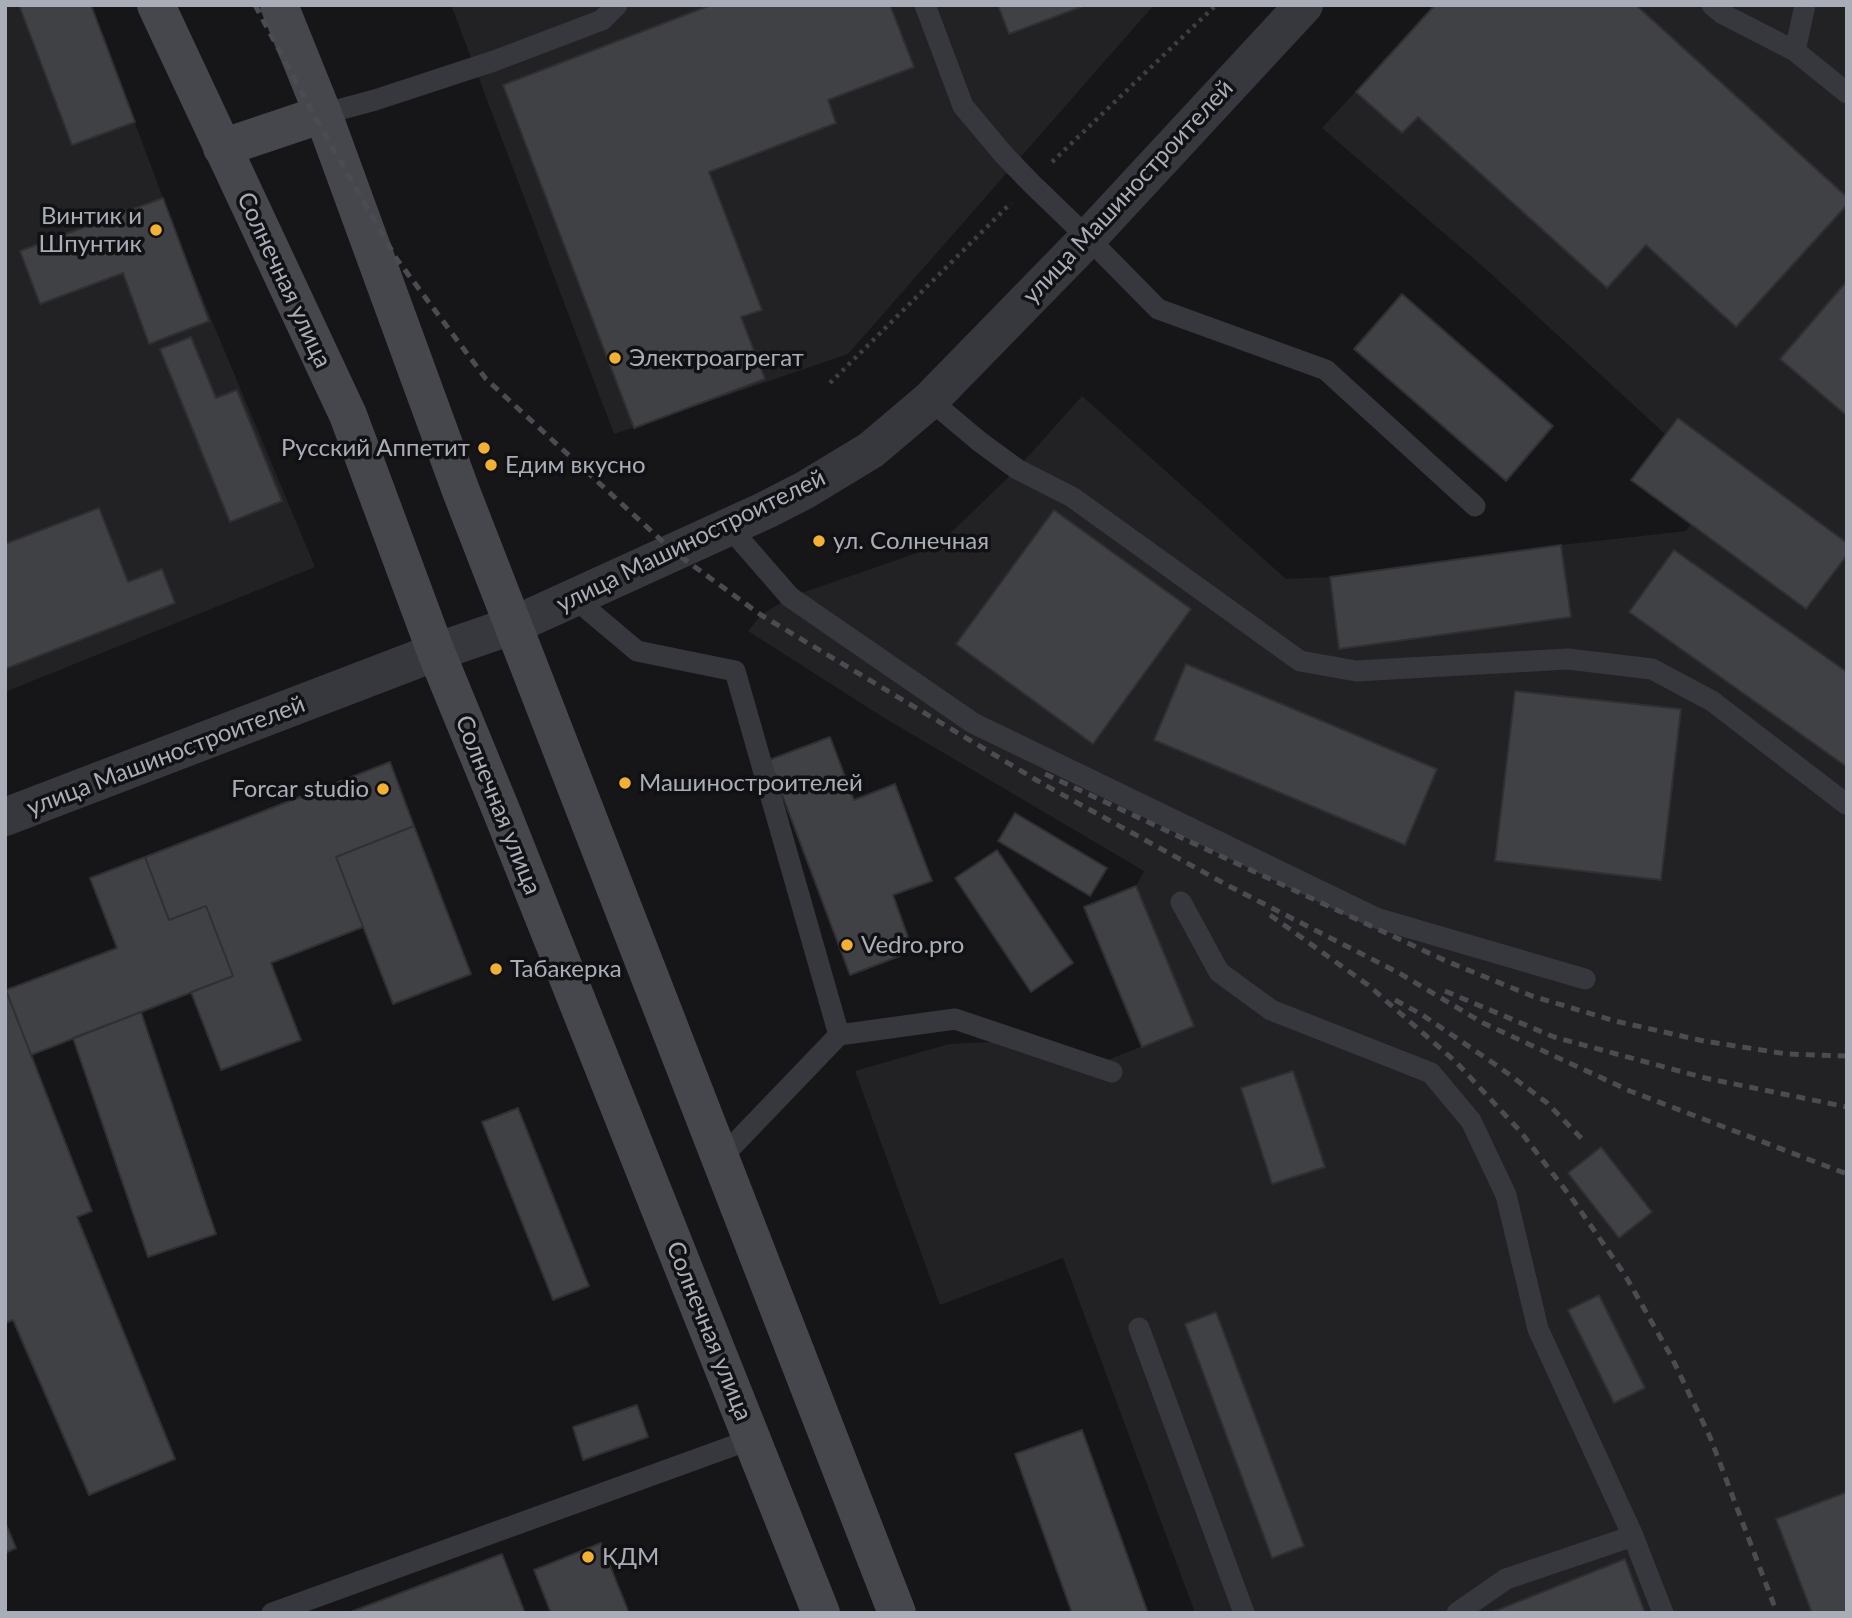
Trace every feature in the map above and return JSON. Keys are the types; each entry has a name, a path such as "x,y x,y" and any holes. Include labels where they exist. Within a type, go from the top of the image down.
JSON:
{"main road":[{"name":"Солнечная улица","path":"156,5 348,415 436,652 821,1613"},
{"path":"279,5 323,114 461,491 897,1613"},
{"path":"222,148 323,114"}],"street":[{"name":"улица Машиностроителей","path":"5,817 436,652 514,625 805,490 871,450 930,400 1088,238 1304,5"}],"lane":[{"path":"323,114 494,61 602,20 617,5"},
{"path":"925,5 963,106 1004,155 1158,309 1326,370 1475,506"},
{"path":"1712,5 1723,14 1795,51 1847,93"},
{"path":"1795,51 1805,5"},
{"path":"930,400 1017,469 1072,497 1300,661 1356,671 1568,659 1652,669 1712,701 1846,804"},
{"path":"729,527 790,597 973,723 1376,918 1585,979"},
{"path":"574,598 637,651 735,671 839,1035"},
{"path":"1181,902 1219,972 1271,1010 1431,1073 1471,1121 1506,1195 1538,1329 1633,1536 1663,1613"},
{"path":"720,1159 839,1035 956,1018 1112,1072"},
{"path":"1139,1328 1244,1613"},
{"path":"272,1613 752,1439"},
{"path":"1457,1613 1506,1579 1633,1536"}],"shaded area":[{"path":"5,5 91,5 163,198 161,199 315,567 5,692"},
{"path":"451,5 1154,5 848,354 614,434"},
{"path":"1435,5 1847,5 1847,1613 1195,1613 1063,1258 940,1305 855,1071 949,1044 1046,1039 1092,1066 1194,1026 1136,886 1144,871 881,716 748,631 761,615 790,597 937,546 1017,469 1082,396 1286,579 1330,577 1561,545 1686,531 1691,524 1631,480 1665,434 1488,271 1322,128"}],"building":[{"path":"19,5 91,5 135,122 72,145"},
{"path":"711,5 890,5 914,67 828,100 836,123 709,172 762,310 741,317 765,379 634,428 503,85"},
{"path":"998,5 1086,5 1009,34"},
{"path":"1435,5 1636,5 1847,197 1847,205 1736,327 1646,245 1607,288 1418,117 1402,133 1356,92"},
{"path":"163,198 209,321 149,344 123,273 40,304 20,251"},
{"path":"1847,281 1847,416 1780,359"},
{"path":"1402,294 1553,426 1506,481 1354,349"},
{"path":"191,337 216,398 237,390 282,501 230,522 160,349"},
{"path":"1678,418 1847,543 1847,555 1806,609 1631,480"},
{"path":"99,508 128,582 162,569 175,603 5,669 5,544"},
{"path":"1054,510 1191,609 1093,744 956,644"},
{"path":"1561,545 1571,617 1339,649 1330,577"},
{"path":"1674,550 1847,672 1847,767 1629,612"},
{"path":"1186,664 1437,769 1405,845 1154,740"},
{"path":"1515,691 1681,709 1661,880 1495,861"},
{"path":"830,737 854,800 895,784 932,881 893,895 913,951 850,975 769,760"},
{"path":"390,762 414,826 336,857 363,927 271,963 301,1040 221,1070 191,992 233,976 206,906 169,920 145,857"},
{"path":"1015,813 1107,868 1090,896 998,841"},
{"path":"414,826 471,974 393,1004 336,857"},
{"path":"997,850 1073,963 1031,992 955,878"},
{"path":"145,857 169,920 206,906 233,976 31,1055 6,990 117,948 90,878"},
{"path":"1136,886 1194,1026 1142,1047 1084,907"},
{"path":"5,988 92,1211 77,1217 175,1459 89,1495 13,1320 5,1323"},
{"path":"141,1012 216,1234 148,1257 73,1038"},
{"path":"1293,1071 1325,1167 1272,1184 1241,1088"},
{"path":"518,1108 589,1286 553,1300 482,1122"},
{"path":"1601,1147 1652,1212 1619,1238 1568,1173"},
{"path":"1599,1295 1645,1388 1614,1403 1568,1310"},
{"path":"1216,1312 1304,1546 1272,1558 1185,1324"},
{"path":"637,1405 648,1437 583,1460 573,1427"},
{"path":"1082,1430 1148,1613 1072,1613 1015,1454"},
{"path":"1847,1492 1847,1613 1812,1613 1776,1519"},
{"path":"5,1522 16,1548 5,1553"},
{"path":"601,1543 629,1613 551,1613 534,1570"},
{"path":"502,1554 525,1613 348,1613"},
{"path":"1625,1559 1645,1613 1490,1613"}],"railway":[{"path":"255,5 315,117 396,258 486,379 673,551 761,615 1043,784 1227,885 1399,973 1483,1023 1630,1091 1847,1174"},
{"path":"1045,774 1446,961 1532,996 1615,1021 1704,1041 1787,1054 1847,1056"},
{"path":"1270,915 1368,985 1456,1062 1520,1131 1573,1200 1625,1275 1671,1356 1710,1437 1777,1613"},
{"path":"1445,991 1554,1037 1705,1078 1847,1107"},
{"path":"1395,1000 1421,1014 1546,1102 1585,1142"}],"place":[{"name":"Винтик и Шпунтик","path":"156,230"},
{"name":"Электроагрегат","path":"615,358"},
{"name":"Русский Аппетит","path":"484,448"},
{"name":"Едим вкусно","path":"491,465"},
{"name":"ул. Солнечная","path":"819,541"},
{"name":"Машиностроителей","path":"625,783"},
{"name":"Forcar studio","path":"383,789"},
{"name":"Vedro.pro","path":"847,945"},
{"name":"Табакерка","path":"496,969"},
{"name":"КДМ","path":"588,1557"}]}
